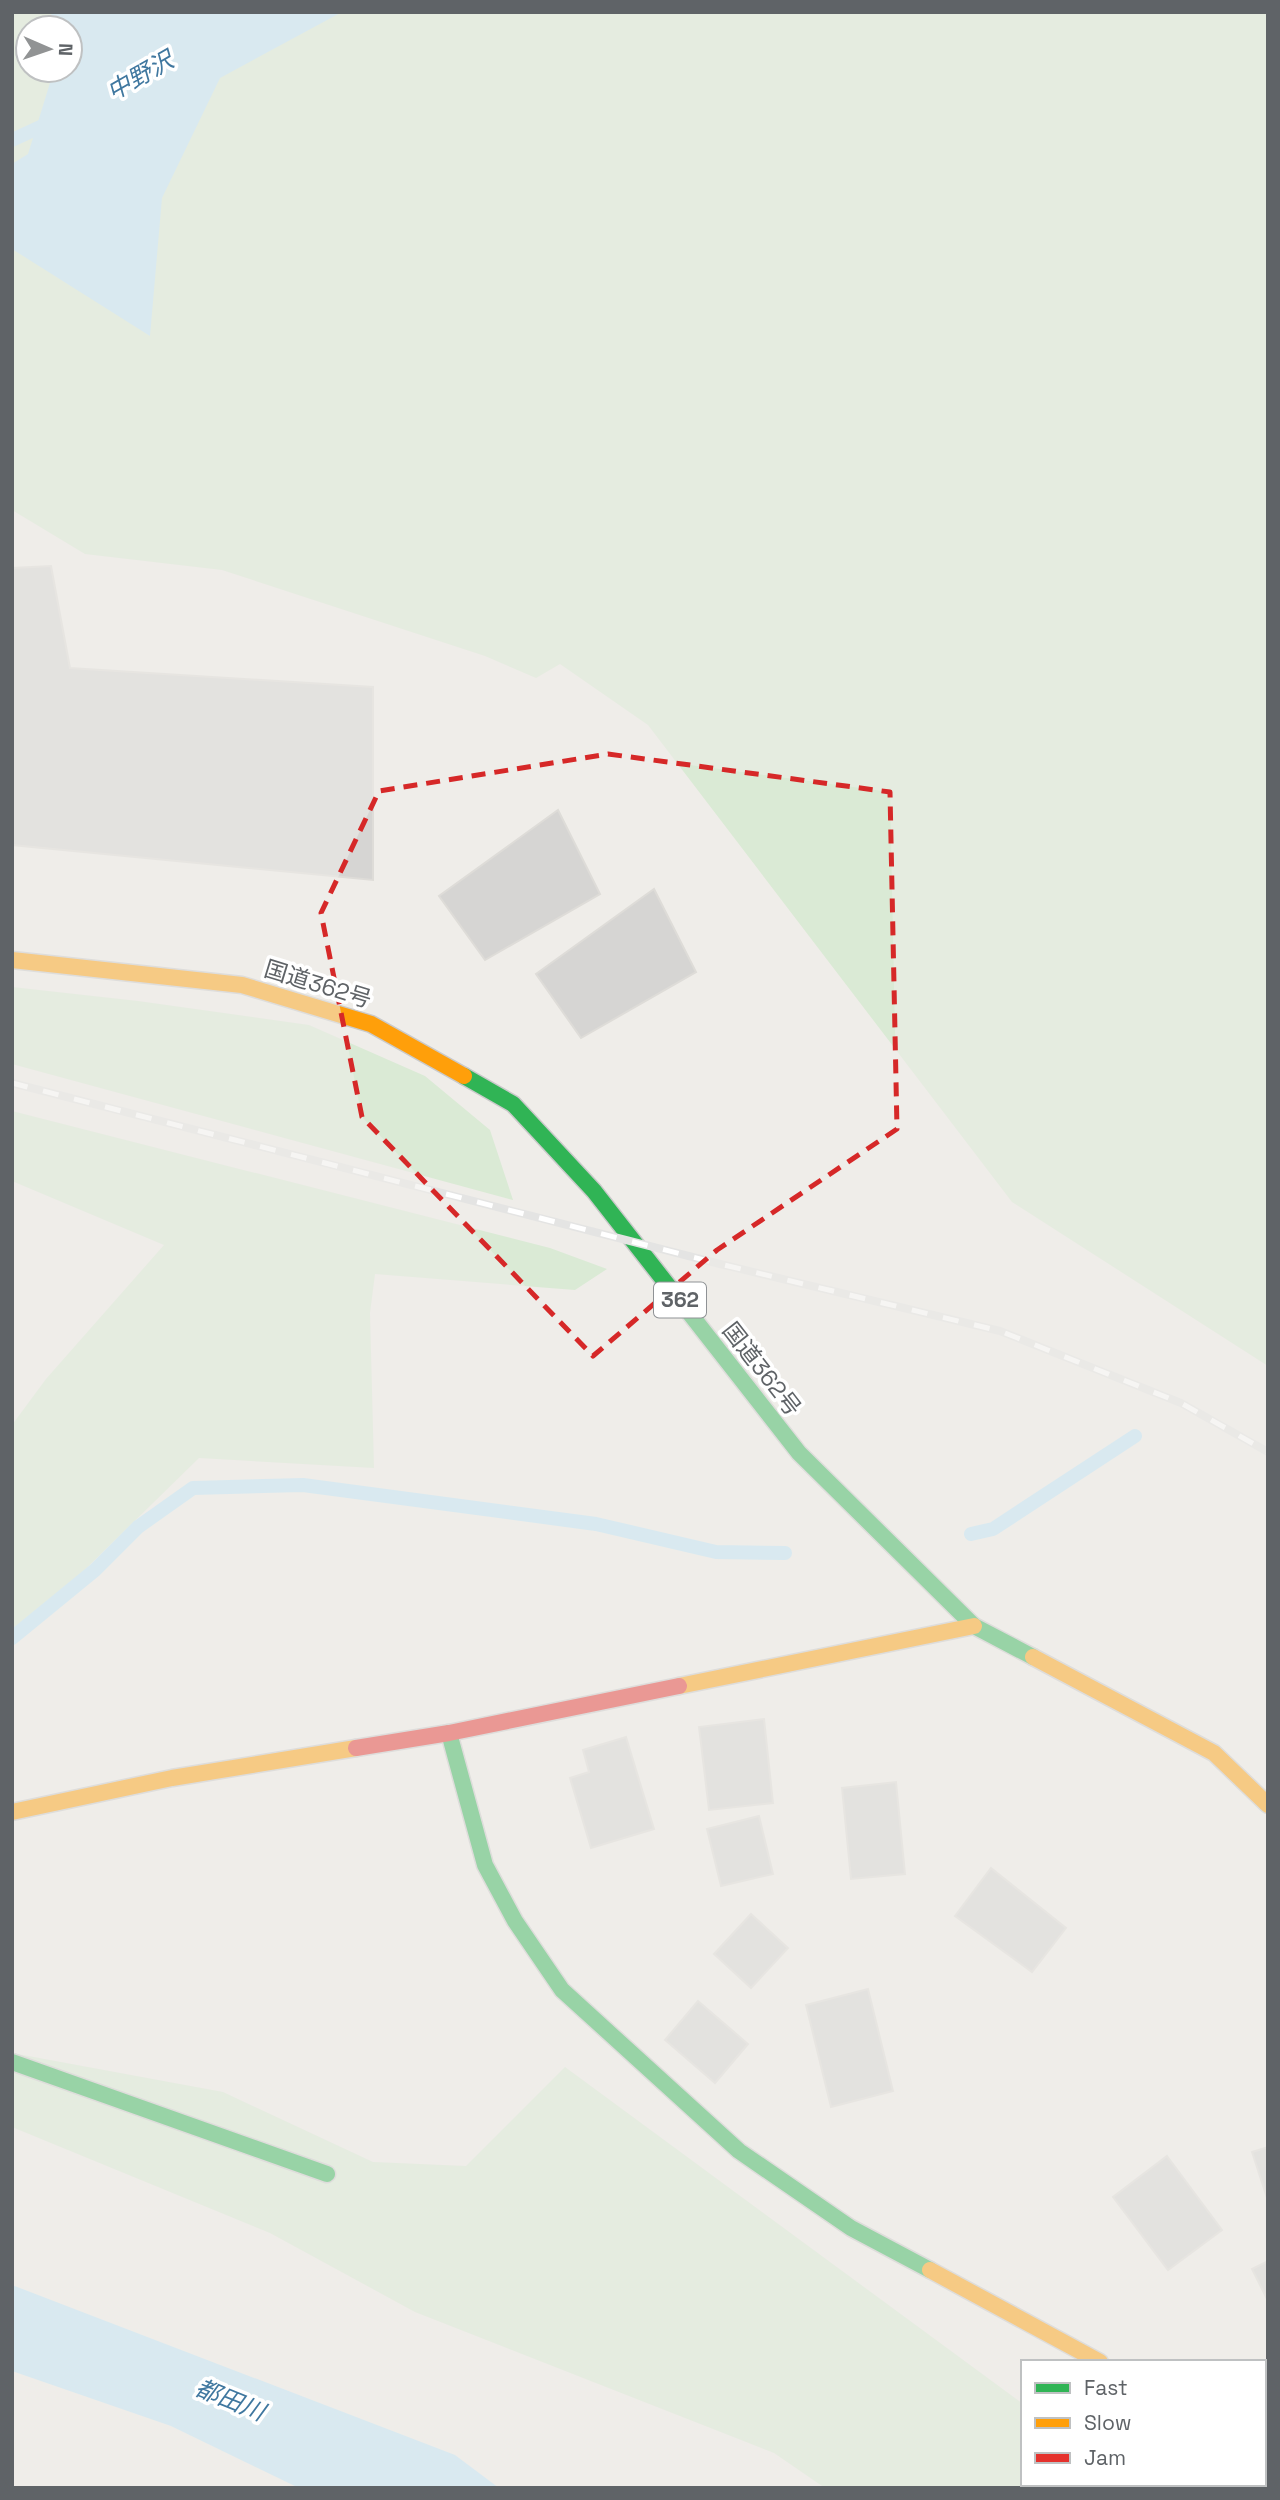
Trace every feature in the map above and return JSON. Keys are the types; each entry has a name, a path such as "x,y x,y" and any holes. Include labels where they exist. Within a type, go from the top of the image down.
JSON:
{"main road":[{"name":"国道362号","path":"12,960 242,985 371,1024 513,1104 594,1191 799,1453 974,1626 1214,1753 1268,1805"},
{"path":"12,1812 172,1778 449,1733 974,1626"},
{"path":"449,1733 485,1865 515,1920 562,1990 740,2151 840,2221 1096,2360"},
{"path":"12,2062 327,2174"}],"highlighted area":[{"path":"608,754 890,792 897,1129 717,1250 593,1356 362,1117 321,913 379,791"}],"green space":[{"path":"12,12 1268,12 1268,1366 1012,1202 648,725 560,664 536,678 485,656 222,570 85,554 12,510"},
{"path":"12,987 138,1001 309,1025 425,1076 490,1130 513,1200 12,1064"},
{"path":"12,1111 550,1248 607,1269 575,1290 375,1274 370,1313 374,1468 199,1458 12,1641 12,1425 46,1379 164,1245 12,1181"},
{"path":"12,2053 223,2092 373,2162 466,2166 565,2067 1021,2403 1021,2486 1132,2488 825,2488 774,2453 415,2312 270,2233 12,2127"}],"water":[{"path":"342,12 220,78 162,198 150,336 12,249 12,164 28,154 50,84 84,84 84,14 51,14"},
{"name":"都田川","path":"12,2285 455,2455 499,2488 299,2488 171,2426 12,2371"}],"building":[{"path":"51,566 70,668 373,687 373,880 12,845 12,568"},
{"path":"558,810 600,894 485,960 439,896"},
{"path":"654,889 696,972 581,1038 536,974"},
{"path":"764,1719 773,1803 709,1810 699,1727"},
{"path":"626,1737 654,1829 591,1848 570,1778 589,1772 583,1750"},
{"path":"896,1782 905,1874 851,1879 842,1788"},
{"path":"759,1816 773,1874 721,1886 707,1829"},
{"path":"991,1868 1066,1928 1032,1972 955,1916"},
{"path":"751,1914 788,1948 751,1988 714,1954"},
{"path":"868,1989 893,2091 831,2107 806,2005"},
{"path":"698,2001 748,2044 715,2083 665,2040"},
{"path":"1268,2147 1268,2201 1252,2152"},
{"path":"1167,2156 1222,2230 1168,2270 1113,2197"},
{"path":"1268,2261 1268,2301 1252,2269"}],"waterway":[{"name":"中野沢","path":"12,140 51,122"},
{"path":"971,1534 993,1529 1135,1436"},
{"path":"12,1638 95,1570 138,1527 193,1488 303,1485 596,1524 716,1552 785,1553"}],"railway":[{"path":"12,1083 720,1264 1000,1331 1181,1403 1268,1452"}],"traffic: fast":[{"path":"464,1076 513,1104 594,1191 799,1453 974,1626 1033,1657"},
{"path":"449,1733 485,1865 515,1921 562,1990 739,2151 851,2228 930,2270"},
{"path":"12,2062 327,2174"}],"traffic: slow":[{"path":"12,960 242,985 371,1024 464,1076"},
{"path":"679,1686 974,1626"},
{"path":"1033,1657 1214,1753 1268,1805"},
{"path":"12,1812 172,1778 356,1748"},
{"path":"930,2270 1096,2360"}],"traffic: jam":[{"path":"356,1748 449,1733 679,1686"}]}
